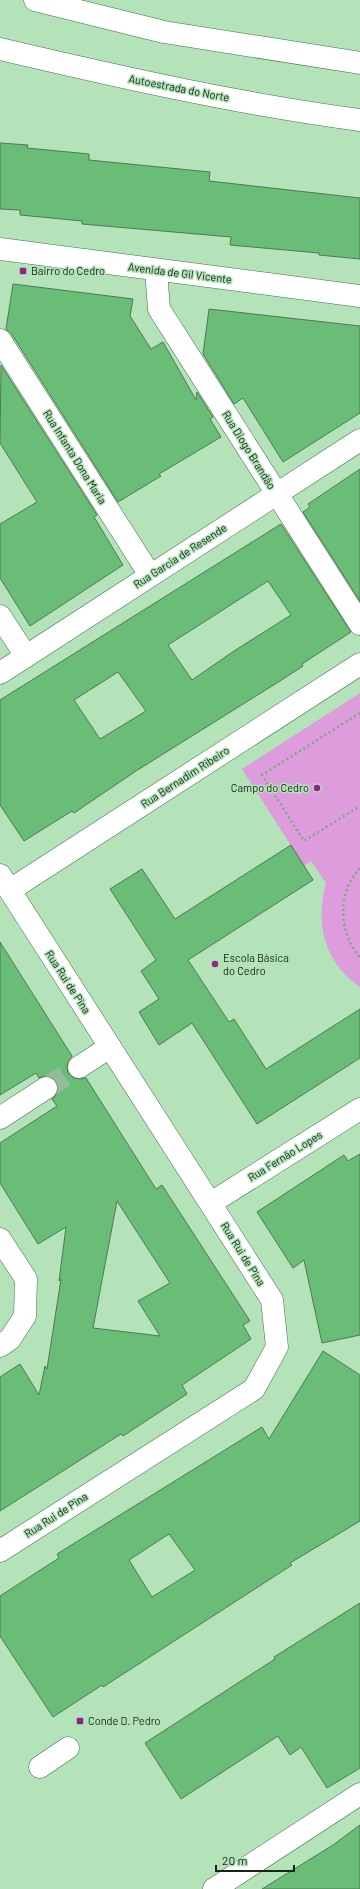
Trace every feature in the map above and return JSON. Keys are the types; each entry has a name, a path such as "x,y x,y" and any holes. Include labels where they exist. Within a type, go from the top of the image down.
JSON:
{"main road":[{"path":"35,0 164,32 360,63"},
{"name":"Autoestrada do Norte","path":"0,49 151,84 312,114 360,120"},
{"path":"0,59 64,64"},
{"name":"Avenida de Gil Vicente","path":"0,249 360,296"},
{"name":"Rua Diogo Brandão","path":"156,270 159,309 360,624"},
{"name":"Rua Infanta Dona Maria","path":"0,340 150,576"},
{"name":"Rua Garcia de Resende","path":"0,673 360,440"},
{"path":"0,616 26,656"},
{"name":"Rua Bernadim Ribeiro","path":"5,883 360,664"},
{"name":"Rua Rui de Pina","path":"0,1551 254,1389 277,1348 272,1300 5,883"},
{"path":"79,1067 110,1047"},
{"path":"0,1118 46,1088"},
{"name":"Rua Fernão Lopes","path":"211,1203 360,1110"},
{"path":"0,1239 26,1279 26,1293 25,1316 10,1339 0,1346"},
{"path":"40,1767 68,1748"},
{"path":"214,1889 360,1794"}],"path":[{"path":"360,713 262,775 304,841 360,806"},
{"path":"360,868 350,882 346,893 343,917 349,941 360,958"}],"shaded area":[{"path":"360,693 360,987 338,966 325,941 322,927 322,913 326,883 311,861 304,866 242,769"}],"building":[{"path":"0,143 28,145 27,148 89,154 89,160 210,172 209,181 360,198 360,259 319,255 319,253 230,245 231,237 82,224 82,221 20,215 20,210 0,209"},
{"path":"13,284 133,299 130,316 151,349 163,342 196,400 197,392 213,417 210,419 221,437 159,474 161,476 118,502 11,333 6,329"},
{"path":"209,309 360,326 360,413 283,462 243,398 234,404 203,354"},
{"path":"1,365 97,515 94,517 123,565 30,626 0,578 0,524 37,502 0,443"},
{"path":"360,469 360,601 303,512 310,507 308,504"},
{"path":"281,524 351,632 302,664 303,666 136,771 74,813 72,811 24,841 0,805 0,700","holes":["268,581 291,615 192,680 168,645","118,672 146,711 100,739 74,700"]},
{"path":"291,845 313,880 188,960 229,1022 234,1019 266,1069 360,1009 360,1058 257,1124 192,1023 159,1045 139,1012 159,999 141,971 156,960 110,889 142,869 175,919"},
{"path":"0,942 72,1056 68,1062 68,1073 74,1078 86,1078 156,1189 162,1185 250,1321 243,1325 251,1339 182,1385 187,1394 123,1436 121,1434 0,1511 0,1377 20,1364 39,1395 45,1366 47,1369 61,1279 59,1281 66,1227 38,1244 0,1183 0,1143 57,1106 52,1099 57,1094 57,1082 52,1077 45,1076 39,1078 36,1073 0,1095","holes":["117,1201 170,1283 138,1301 160,1336 93,1328"]},
{"path":"360,1154 360,1335 322,1343 304,1260 293,1268 257,1212 344,1155 348,1161"},
{"path":"323,1351 360,1375 360,1521 290,1563 292,1565 103,1687 102,1685 53,1717 0,1636 0,1596 59,1558 57,1554 262,1427 269,1439","holes":["169,1534 195,1570 152,1597 129,1560"]},
{"path":"360,1603 360,1768 327,1788 301,1747 290,1755 278,1736 181,1799 145,1743 275,1659 274,1657"},
{"path":"360,1825 360,1889 262,1889 333,1845"}],"tunnel":[{"path":"46,1088 79,1067"}],"place":[{"name":"Bairro do Cedro","path":"23,271"},
{"name":"Campo do Cedro","path":"317,788"},
{"name":"Escola Básica do Cedro","path":"215,964"},
{"name":"Conde D. Pedro","path":"80,1721"}]}
